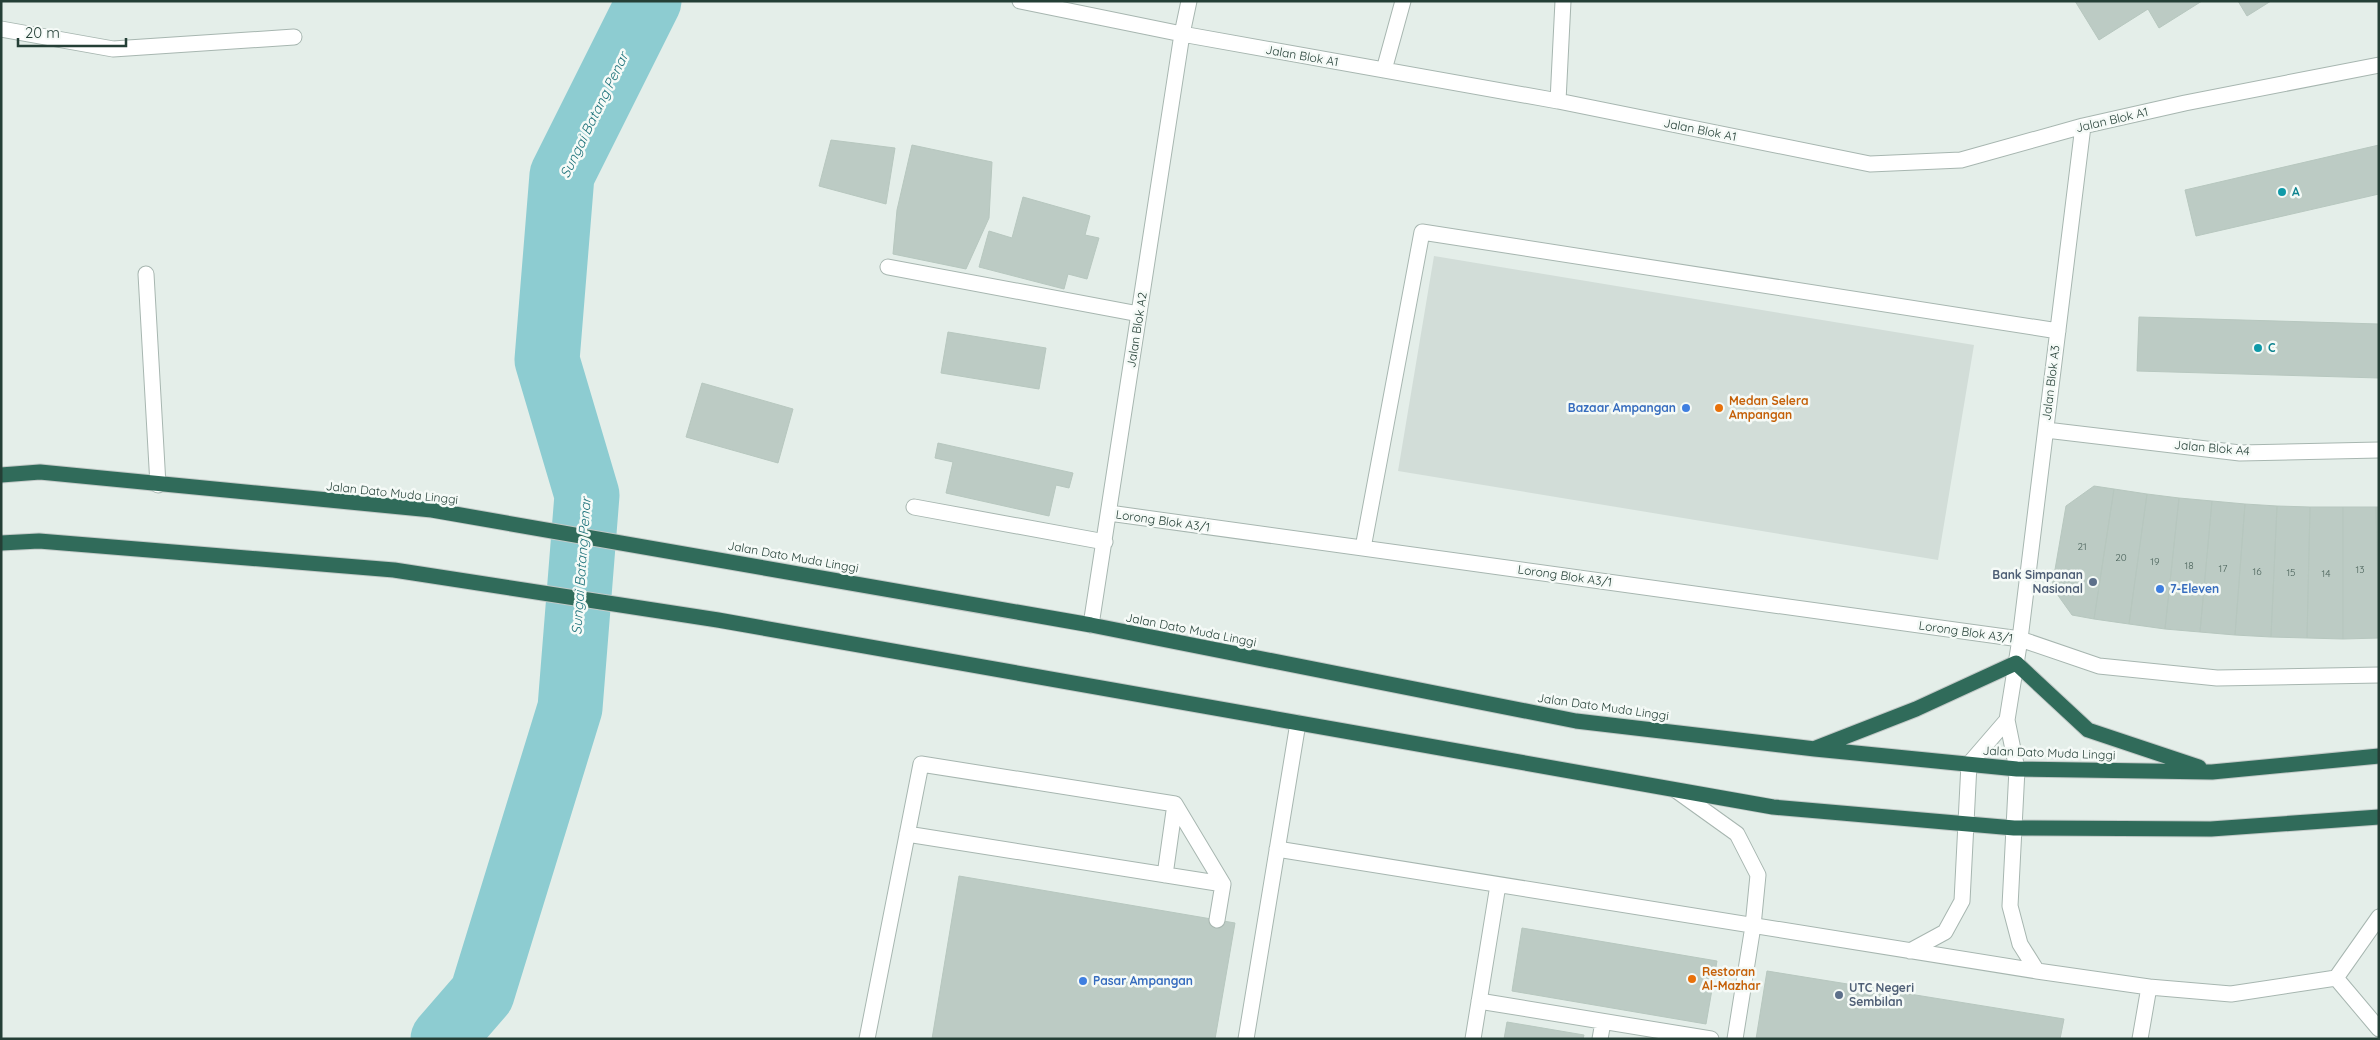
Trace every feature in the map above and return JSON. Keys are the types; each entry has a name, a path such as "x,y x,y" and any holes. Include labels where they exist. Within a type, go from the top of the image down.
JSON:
{"highway":[{"path":"1,467 40,472"},
{"name":"Jalan Dato Muda Linggi","path":"1,475 40,472 158,485 432,510 1091,625 1576,721 1814,749 2017,769 2212,772 2379,756"},
{"path":"1,543 39,541 394,570 718,620 1773,807 2014,828 2211,829 2379,816"},
{"path":"1814,749 1916,708 2016,663 2088,730 2212,772"}],"street":[{"name":"Jalan Blok A1","path":"1020,1 1182,34 1558,101 1870,164 1960,160 2083,126 2185,103 2379,65"},
{"name":"Jalan Blok A2","path":"1091,625 1182,34 1189,1"},
{"path":"1384,70 1403,1"},
{"path":"1558,101 1563,1"},
{"path":"1,29 114,49 294,36"},
{"name":"Jalan Blok A3","path":"2007,720 2020,640 2083,126"},
{"path":"1363,548 1422,232 2058,331"},
{"path":"888,268 1139,314"},
{"path":"146,274 158,485"},
{"name":"Jalan Blok A4","path":"2046,430 2240,453 2379,450"},
{"path":"914,507 1105,542"},
{"name":"Lorong Blok A3/1","path":"1109,513 2020,640 2099,666 2217,678 2379,675"},
{"path":"1910,951 1945,932 1962,901 1969,764 2007,720"},
{"path":"2007,720 2017,769 2010,906 2020,944 2037,971"},
{"path":"1246,1039 1298,723"},
{"path":"867,1039 921,764 1175,804"},
{"path":"1677,791 1737,834 1758,875 1753,926 1735,1039"},
{"path":"1165,875 1175,804"},
{"path":"1175,804 1222,884 1217,920"},
{"path":"906,834 1222,884"},
{"path":"1277,849 2037,971 2149,987 2231,994 2336,978 2379,916"},
{"path":"1473,1039 1498,885"},
{"path":"2336,978 2379,1029"},
{"path":"2140,1039 2149,987"},
{"path":"1479,1001 1711,1039"},
{"path":"1600,1039 1603,1022"}],"shaded area":[{"name":"Bazaar Ampangan","path":"1434,256 1974,345 1938,560 1398,471"}],"building":[{"path":"2075,1 2202,1 2159,28 2148,9 2099,40"},
{"path":"2238,1 2271,1 2247,16"},
{"path":"831,140 895,148 886,204 819,186"},
{"path":"912,145 992,162 989,218 966,269 893,254 897,210"},
{"name":"A","path":"2379,145 2379,194 2196,236 2185,190"},
{"path":"1023,197 1090,216 1085,235 1099,238 1087,279 1068,274 1064,289 979,267 989,231 1012,238"},
{"name":"C","path":"2139,317 2379,324 2379,378 2137,371"},
{"path":"948,332 1046,348 1039,389 941,373"},
{"path":"702,383 793,409 778,463 686,437"},
{"path":"938,443 1073,473 1069,488 1056,485 1049,516 946,493 953,462 935,458"},
{"path":"2094,486 2114,489 2094,619 2072,615 2052,587 2066,506"},
{"path":"2114,489 2147,494 2129,624 2094,619"},
{"path":"2147,494 2179,498 2165,629 2129,624"},
{"path":"2179,498 2212,501 2200,632 2165,629"},
{"path":"2212,501 2245,504 2235,635 2200,632"},
{"path":"2245,504 2277,506 2271,637 2235,635"},
{"path":"2277,506 2310,507 2307,638 2271,637"},
{"path":"2310,507 2343,507 2343,639 2307,638"},
{"path":"2343,507 2376,507 2379,638 2343,639"},
{"path":"2376,507 2379,507 2379,630"},
{"name":"Pasar Ampangan","path":"959,876 1235,923 1215,1039 932,1039"},
{"path":"1522,928 1717,961 1706,1024 1512,991"},
{"name":"UTC Negeri Sembilan","path":"1767,971 2064,1019 2060,1039 1756,1039"},
{"path":"1507,1022 1584,1035 1583,1039 1504,1039"}],"waterway":[{"name":"Sungai Batang Penar","path":"443,1039 482,994 570,708 587,495 547,360 562,175 649,1"}],"place":[{"name":"A","path":"2282,192"},
{"name":"C","path":"2258,348"},
{"name":"Bazaar Ampangan","path":"1686,408"},
{"name":"Medan Selera Ampangan","path":"1719,408"},
{"name":"Bank Simpanan Nasional","path":"2093,582"},
{"name":"7-Eleven","path":"2160,589"},
{"name":"Restoran Al-Mazhar","path":"1692,979"},
{"name":"Pasar Ampangan","path":"1083,981"},
{"name":"UTC Negeri Sembilan","path":"1839,995"}]}
